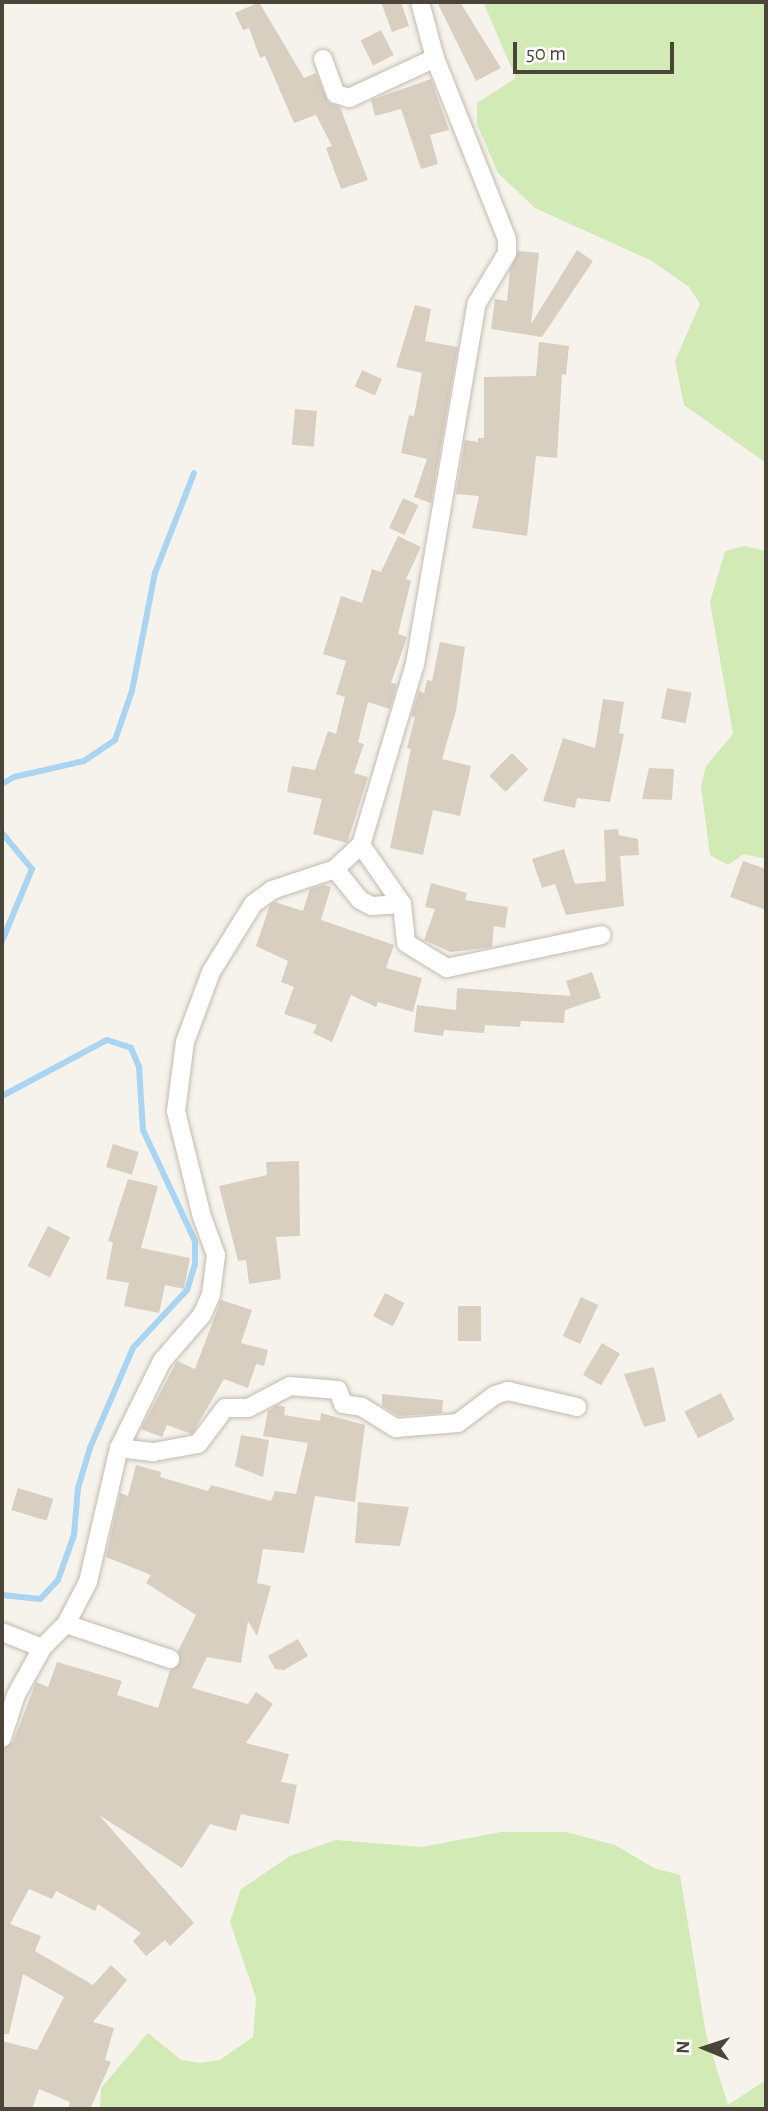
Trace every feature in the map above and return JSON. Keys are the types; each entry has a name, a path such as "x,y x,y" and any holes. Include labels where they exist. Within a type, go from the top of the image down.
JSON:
{"street":[{"path":"2,1738 16,1695 42,1648 66,1624 88,1582 104,1496 119,1448 162,1361 202,1314 216,1274 216,1255 198,1205 176,1111 177,1079 211,972 253,904 272,890 335,869 361,845 415,664 477,303 507,253 507,239 435,58 420,2"},
{"path":"323,59 336,94 349,98 435,58"},
{"path":"361,845 402,904 406,943 447,968 602,935"},
{"path":"335,869 360,900 372,906 402,904"},
{"path":"119,1448 162,1452 198,1444 225,1408 248,1408 290,1386 338,1390 343,1404 362,1406 396,1428 458,1423 495,1395 508,1391 576,1406"},
{"path":"66,1624 170,1658"},
{"path":"2,1632 42,1648"}],"green space":[{"path":"483,2 766,2 766,463 684,405 675,361 700,304 689,287 652,261 535,208 498,173 477,124 477,103 516,78"},
{"path":"745,546 766,551 766,859 744,854 728,865 710,855 701,786 706,766 733,734 710,602 725,551"},
{"path":"501,1832 566,1832 615,1845 654,1868 680,1875 706,2034 728,2105 766,2080 766,2109 100,2109 101,2088 148,2033 181,2060 200,2063 220,2060 253,2037 256,1998 230,1922 241,1889 290,1856 336,1840 422,1847"}],"building":[{"path":"259,2 304,78 316,73 328,102 340,107 368,180 341,189 326,148 332,146 316,115 294,123 265,56 260,58 249,28 243,30 235,13"},
{"path":"381,2 401,2 409,26 392,32"},
{"path":"437,2 460,2 501,68 476,81"},
{"path":"381,30 394,55 373,65 361,40"},
{"path":"431,79 449,130 430,135 438,164 421,169 401,109 375,116 371,100"},
{"path":"577,250 593,261 542,337 491,329 495,299 507,301 510,270 518,251 539,253 531,324"},
{"path":"415,305 431,309 425,341 458,347 431,503 414,497 427,459 401,453 409,415 414,416 422,373 396,367"},
{"path":"539,342 569,346 566,375 562,374 557,458 536,456 527,536 472,528 479,496 456,494 465,440 478,442 478,438 484,438 484,377 536,376"},
{"path":"362,370 382,379 375,395 355,386"},
{"path":"295,409 317,411 314,447 292,445"},
{"path":"403,498 418,505 404,535 389,528"},
{"path":"398,536 421,547 406,579 411,581 398,634 407,637 391,683 397,684 390,709 368,702 358,742 364,744 354,773 368,777 347,843 313,834 322,799 287,792 292,766 315,770 328,731 336,734 345,697 336,694 346,661 323,654 341,596 362,603 372,569 381,572"},
{"path":"440,642 465,647 456,711 442,759 471,766 460,816 433,810 423,855 390,848 411,749 407,748 415,717 411,716 419,691 424,693 427,680 432,681"},
{"path":"667,688 692,693 686,723 661,718"},
{"path":"603,699 624,702 619,733 624,734 610,802 577,798 575,808 543,801 563,738 595,748"},
{"path":"512,753 528,769 506,792 489,776"},
{"path":"649,768 674,769 672,800 642,799"},
{"path":"618,829 619,835 638,839 639,855 620,856 624,906 566,915 555,884 542,888 532,859 564,849 575,884 606,881 604,830"},
{"path":"743,861 766,869 766,910 730,897"},
{"path":"431,883 467,893 465,900 508,907 505,928 494,926 492,947 451,952 424,940 435,909 425,907"},
{"path":"324,885 331,887 321,920 394,945 386,968 422,978 413,1012 378,1002 376,1007 351,995 332,1042 313,1033 317,1025 284,1014 294,987 281,982 288,961 256,946 270,905 275,902 303,911 310,889"},
{"path":"592,972 601,998 565,1010 564,1023 521,1021 520,1027 485,1025 484,1033 444,1030 443,1036 414,1032 417,1005 456,1010 457,988 571,996 566,981"},
{"path":"113,1144 139,1152 132,1175 106,1167"},
{"path":"299,1161 300,1236 276,1237 281,1279 249,1284 246,1260 238,1261 219,1186 267,1175 266,1162"},
{"path":"128,1179 158,1186 141,1248 190,1258 184,1289 165,1285 159,1313 124,1306 129,1283 106,1279 113,1242 108,1241"},
{"path":"48,1226 70,1237 50,1277 28,1266"},
{"path":"385,1293 405,1303 393,1326 373,1316"},
{"path":"581,1297 598,1305 580,1344 563,1336"},
{"path":"221,1300 252,1310 241,1343 268,1350 264,1366 256,1364 248,1388 224,1379 192,1434 167,1425 162,1437 141,1429 177,1361 195,1369"},
{"path":"458,1306 481,1306 481,1341 458,1341"},
{"path":"602,1343 620,1354 601,1386 583,1375"},
{"path":"654,1367 666,1421 644,1427 624,1374"},
{"path":"721,1393 735,1420 698,1438 684,1412"},
{"path":"382,1394 443,1400 442,1413 399,1416 382,1406"},
{"path":"277,1405 285,1407 284,1415 320,1421 321,1413 365,1425 355,1502 315,1496 304,1553 263,1549 257,1583 271,1586 257,1636 248,1621 241,1663 207,1657 192,1688 248,1704 256,1692 273,1704 246,1743 289,1754 281,1782 297,1785 289,1824 241,1814 236,1831 210,1824 182,1868 99,1815 194,1923 170,1946 165,1940 146,1956 133,1941 141,1933 98,1904 95,1911 56,1891 52,1899 29,1889 10,1924 41,1936 35,1951 93,1985 111,1965 127,1980 93,2022 114,2028 105,2060 111,2062 90,2109 68,2109 70,2102 39,2089 32,2109 2,2109 2,2041 37,2050 64,1997 23,1974 9,2034 2,2034 2,1749 13,1742 36,1682 48,1687 57,1662 122,1681 117,1695 158,1708 170,1670 180,1663 178,1651 196,1615 146,1583 151,1575 106,1557 120,1493 128,1496 136,1465 161,1472 160,1477 208,1491 211,1485 271,1501 275,1491 296,1494 308,1443 263,1436 268,1411"},
{"path":"241,1435 269,1440 263,1477 235,1466"},
{"path":"18,1488 53,1499 47,1521 11,1510"},
{"path":"358,1502 409,1507 400,1546 355,1543"},
{"path":"298,1639 308,1656 284,1670 275,1669 268,1656"}],"waterway":[{"path":"2,784 14,777 84,761 115,740 132,691 155,573 194,473"},
{"path":"2,833 32,869 2,941"},
{"path":"2,1096 107,1040 131,1048 139,1067 143,1130 195,1241 195,1264 187,1290 133,1348 90,1448 78,1488 74,1535 58,1580 40,1599 2,1595"}]}
